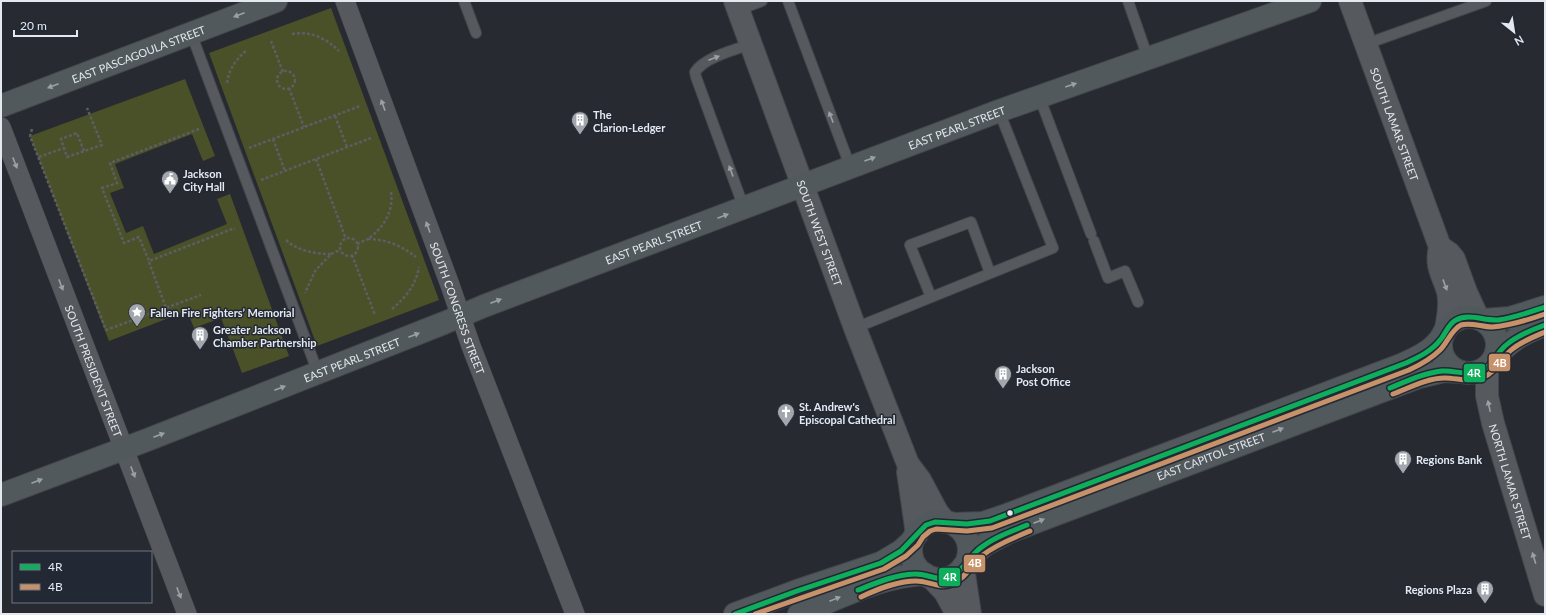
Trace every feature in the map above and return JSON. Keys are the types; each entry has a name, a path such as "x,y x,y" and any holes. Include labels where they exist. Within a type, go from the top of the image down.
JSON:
{"main road":[{"name":"EAST PASCAGOULA STREET","path":"1,106 276,1"},
{"name":"EAST PEARL STREET","path":"1,495 318,373 484,306 744,208 802,184 1039,96 1310,1"},
{"path":"1545,307 1510,318 1481,319 1469,317 1455,320 1444,332 1441,345 1442,354 1453,368 1461,372 1479,372 1490,364 1500,350 1513,340 1529,331 1545,325"},
{"path":"1481,319 1491,326 1497,340 1496,353 1490,364"},
{"name":"EAST CAPITOL STREET","path":"950,523 983,523 1004,516 1401,365 1423,355 1438,342 1444,332"},
{"name":"EAST CAPITOL STREET","path":"966,563 986,544 1010,532 1419,377 1444,371 1461,372"},
{"path":"735,614 797,591 881,564 892,558 926,525 936,522 950,523 962,532 967,540 969,549 966,563 950,577 941,579 928,576 908,575 886,580 799,614"},
{"path":"915,537 911,550 913,560 917,568 928,576"}],"street":[{"name":"SOUTH CONGRESS STREET","path":"344,1 460,316 575,614"},
{"name":"SOUTH LAMAR STREET","path":"1350,1 1440,247 1438,266 1448,293 1449,304 1444,332"},
{"name":"SOUTH WEST STREET","path":"736,6 855,328 908,464 920,480 934,507 950,523"},
{"name":"SOUTH PRESIDENT STREET","path":"1,127 187,614"},
{"name":"SOUTH LAMAR STREET","path":"1440,247 1449,252 1454,259 1466,292 1481,319"},
{"name":"NORTH LAMAR STREET","path":"1490,364 1487,396 1493,423 1545,595"},
{"name":"SOUTH WEST STREET","path":"908,464 909,486 916,516 915,537"},
{"path":"966,563 970,614"},
{"path":"928,576 945,592 957,614"}],"lane":[{"path":"464,1 476,33"},
{"path":"736,6 762,1"},
{"path":"788,1 850,166"},
{"path":"1128,1 1148,58"},
{"path":"1366,44 1486,1"},
{"path":"191,33 318,373"},
{"path":"744,208 695,72 699,65 751,44"},
{"path":"1039,96 1108,278 1125,271 1138,302"},
{"path":"855,328 1053,248 999,111"},
{"path":"931,297 910,245 970,222 990,273"}],"path":[{"path":"292,34 301,32 314,34 328,41 339,51"},
{"path":"271,42 283,72"},
{"path":"226,88 227,78 233,65 236,60 247,50"},
{"path":"283,72 289,72 294,78 294,84 289,88 281,88 278,83 279,75 283,72"},
{"path":"289,88 304,127"},
{"path":"247,148 360,106"},
{"path":"84,151 77,133 61,139 67,157 102,145 87,108"},
{"path":"335,116 347,147"},
{"path":"32,129 30,136 106,330 201,295"},
{"path":"166,308 139,237 124,243 102,188 117,183 110,163 199,129"},
{"path":"259,181 371,138"},
{"path":"273,139 285,171"},
{"path":"39,157 64,148"},
{"path":"316,159 346,239"},
{"path":"357,244 376,233 386,221 391,207 391,192"},
{"path":"148,261 235,228"},
{"path":"283,238 293,246 300,249 316,253 330,254"},
{"path":"340,250 341,242 346,239 354,240 357,244"},
{"path":"368,239 376,239 393,244 408,251 416,257"},
{"path":"352,255 357,249 357,244"},
{"path":"304,295 319,265 330,254 340,250"},
{"path":"340,250 344,254 352,255"},
{"path":"352,255 375,315"},
{"path":"392,309 411,289 419,267"}],"green space":[{"path":"331,8 439,300 317,346 209,53"},
{"path":"185,79 215,156 203,161 192,134 115,164 124,188 110,193 126,233 143,226 154,254 227,224 217,199 230,194 289,356 242,373 221,318 194,328 187,311 109,341 30,136"}],"transit line":[{"name":"4R","path":"735,614 797,591 881,563 901,551 926,525 935,522 967,524 990,521 1406,363 1434,347 1449,326 1461,318 1471,317 1498,320 1545,307"},
{"name":"4B","path":"755,614 884,569 906,556 930,531 936,529 967,531 992,528 1409,370 1425,362 1437,353 1452,333 1461,325 1469,324 1492,327 1519,322 1545,314"},
{"name":"4R","path":"1390,388 1435,372 1479,372 1487,367 1509,342 1545,325"},
{"name":"4B","path":"1393,394 1438,378 1468,380 1487,376 1514,348 1545,332"},
{"name":"4R","path":"858,590 899,576 918,574 936,578 950,577 958,572 983,546 1001,536 1027,525"},
{"name":"4B","path":"861,597 902,582 921,581 943,586 952,584 965,575 988,551 1030,531"}],"place":[{"name":"The Clarion-Ledger","path":"580,135"},
{"name":"Jackson City Hall","path":"170,194"},
{"name":"Fallen Fire Fighters’ Memorial","path":"137,327"},
{"name":"Greater Jackson Chamber Partnership","path":"200,350"},
{"name":"Jackson Post Office","path":"1003,389"},
{"name":"St. Andrew's Episcopal Cathedral","path":"786,427"},
{"name":"Regions Bank","path":"1403,474"},
{"name":"Regions Plaza","path":"1485,604"}]}
